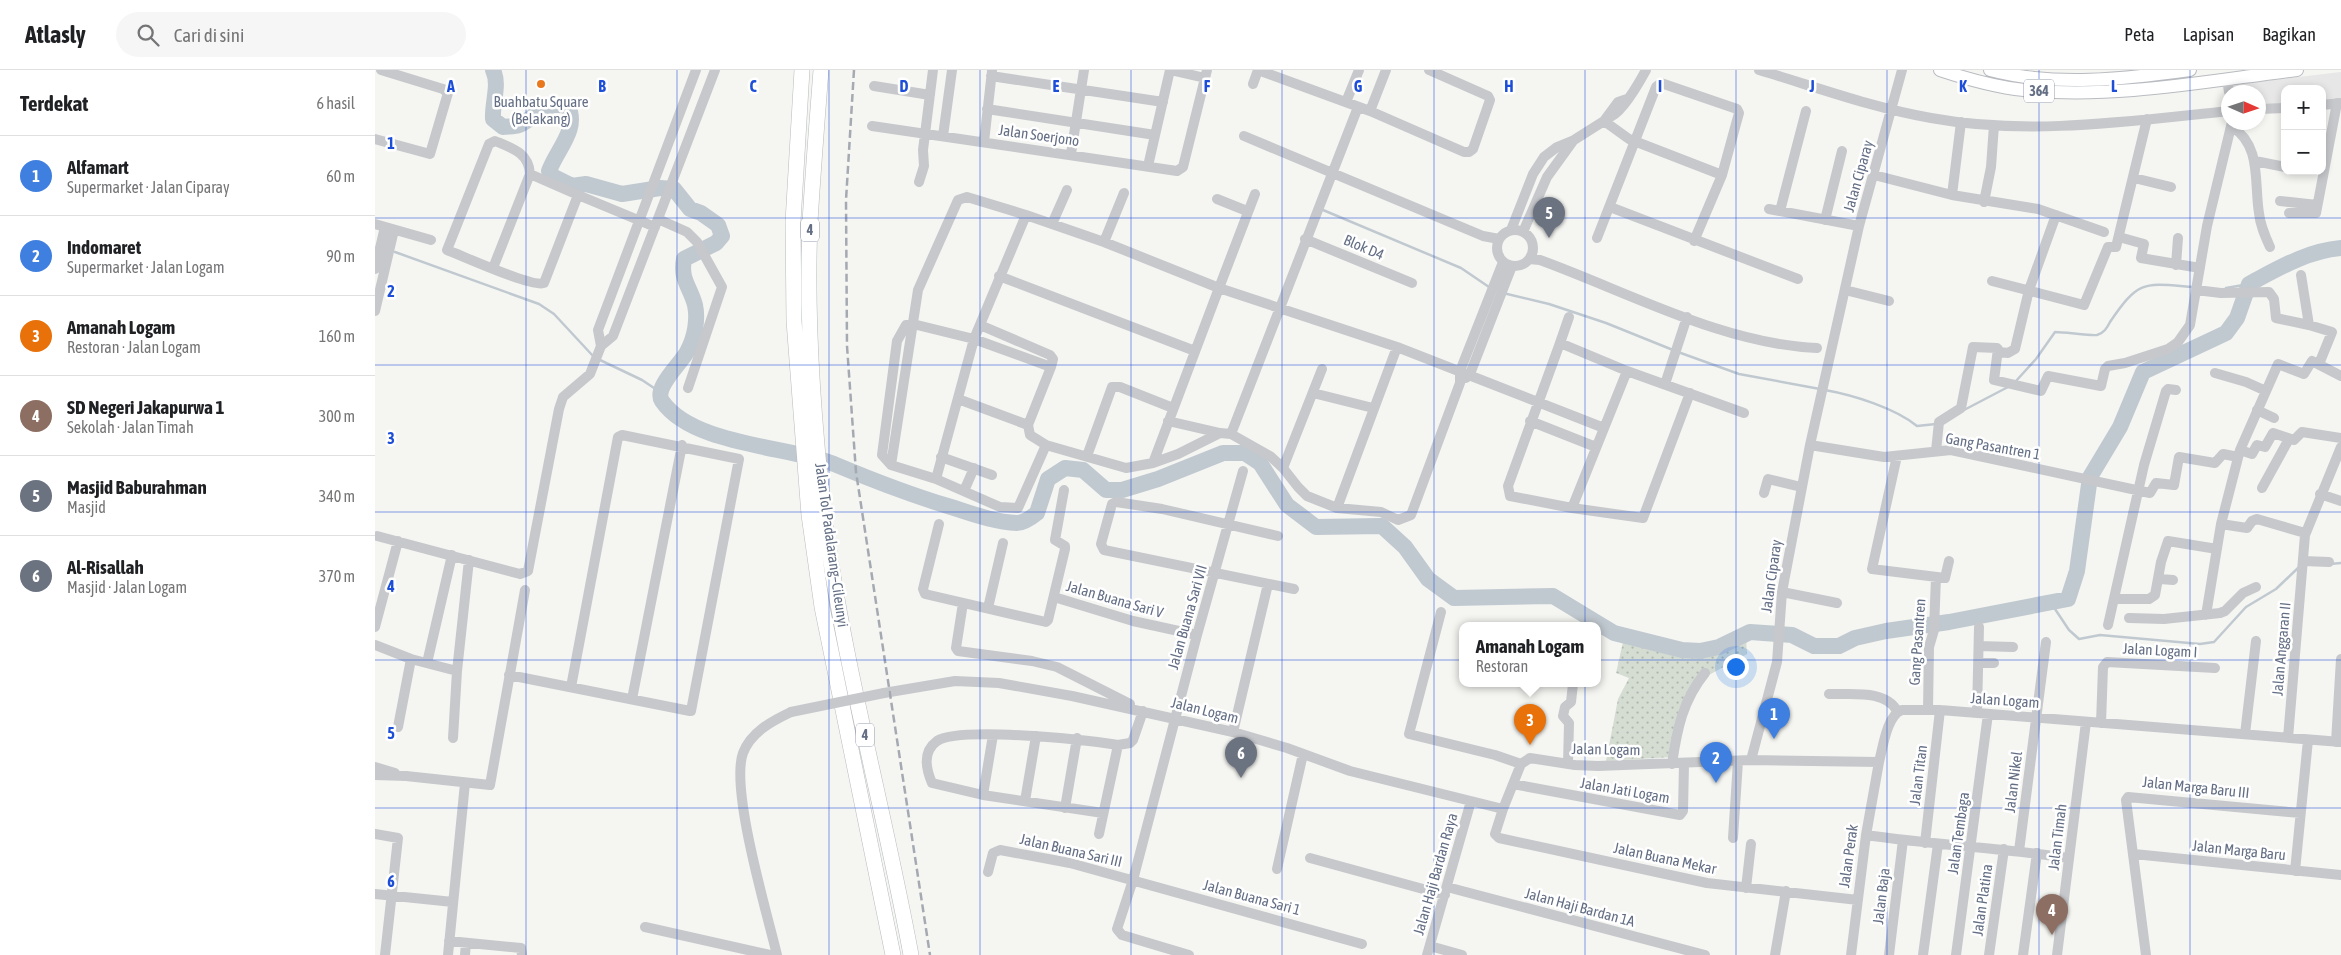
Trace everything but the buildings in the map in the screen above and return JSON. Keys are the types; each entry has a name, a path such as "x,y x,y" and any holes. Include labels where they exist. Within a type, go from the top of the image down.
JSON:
{"highway":[{"name":"Jalan Tol Padalarang–Cileunyi","path":"802,70 793,222 794,321 809,515 822,607 893,955"},
{"name":"Jalan Tol Padalarang–Cileunyi","path":"821,70 810,224 810,320 813,390 825,514 856,689 911,955"}],"main road":[{"name":"364","path":"1939,70 1991,84 2025,90 2083,93 2141,89 2190,70"},
{"name":"364","path":"1990,70 2027,78 2064,80 2139,76 2162,81 2227,79 2297,70"},
{"path":"2139,76 2144,80 2145,84 2141,89"}],"street":[{"path":"375,139 426,154 432,152 449,93 411,75 381,70"},
{"path":"919,182 924,166 925,134 933,70"},
{"path":"943,136 952,70"},
{"path":"1071,154 1084,70"},
{"path":"1148,166 1170,70 1206,74"},
{"path":"1253,84 1258,70 1370,111 1464,152 1469,152 1473,149 1490,100 1488,96 1429,70"},
{"path":"1346,102 1359,70"},
{"path":"1370,111 1386,70"},
{"path":"1498,242 1511,230 1533,174 1543,157 1557,147 1574,140 1608,116 1623,103 1646,70"},
{"path":"1759,70 1923,117 1994,125 2052,127 2221,112"},
{"name":"Jalan Ciparay","path":"1751,760 1774,677 1779,642 1782,592 1810,445 1859,226 1902,70"},
{"path":"377,536 520,574 529,571 559,409 563,397 590,374 594,366 600,349 598,330 696,71 713,74 694,120 672,186 613,336 600,349"},
{"path":"984,142 992,73 1163,102"},
{"name":"Jalan Soerjono","path":"872,126 1177,171 1183,166 1206,74"},
{"path":"2227,79 2228,85"},
{"path":"1597,238 1658,83 1737,109 1739,118 1721,175 1694,241"},
{"path":"874,86 930,95"},
{"path":"2289,213 2314,214 2339,103 2326,104"},
{"path":"980,325 1050,355 1053,359 1028,425 1030,434 1046,445 1119,467 1153,463 1226,433 1279,308 1358,107"},
{"path":"2266,109 2281,108"},
{"path":"987,109 1155,135"},
{"path":"1806,111 1775,210 1859,226"},
{"path":"679,113 694,120"},
{"path":"1608,116 1616,132 1635,142 1721,175"},
{"path":"1992,281 2083,306 2091,292 2108,247 2116,247 2147,119"},
{"path":"1952,195 1961,122"},
{"path":"1984,202 1991,167 1994,125"},
{"path":"1999,349 1993,379 2041,391 2048,376 2101,386 2108,366 2152,355 2168,349 2178,342 2190,325 2207,226 2231,130"},
{"path":"2237,130 2244,137 2255,161 2259,216 2270,247"},
{"path":"672,132 689,138"},
{"path":"1244,136 1332,171 1498,242"},
{"path":"1523,232 1547,177 1574,140"},
{"path":"493,268 530,174 529,164 524,156 495,141 489,144 447,250 535,285 544,283 578,195"},
{"path":"1825,220 1842,151"},
{"path":"2255,161 2281,166"},
{"path":"660,164 678,170"},
{"path":"530,174 641,220 687,232 697,242 721,282 722,292 689,388"},
{"path":"1874,175 1984,202 2024,206 2105,232"},
{"path":"2134,178 2171,187"},
{"path":"1052,224 1067,190"},
{"path":"1104,242 1124,193"},
{"path":"1153,463 1255,194"},
{"path":"913,324 918,290 957,200 962,197 1026,215 1104,242 1219,288 1397,347 1604,428"},
{"path":"1217,200 1247,211"},
{"path":"2280,201 2317,205"},
{"path":"1610,207 1694,241 1798,279"},
{"path":"936,479 974,339 1026,215"},
{"path":"1936,451 1938,423 1961,408 1973,347 1999,349 1999,352 2008,354 2015,349 2029,290 2056,215"},
{"path":"385,227 431,240"},
{"path":"375,269 385,227"},
{"path":"375,311 385,227"},
{"path":"1511,230 1523,232 1531,241 1534,257"},
{"path":"2119,238 2144,244 2141,258 2200,268"},
{"path":"2176,265 2178,238"},
{"name":"Blok D4","path":"1305,239 1411,284"},
{"path":"1498,242 1499,257 1508,264 1519,266 1534,257"},
{"path":"1534,257 1687,317 1761,341 1817,348"},
{"path":"1168,421 1226,433 1257,447 1283,468 1297,487 1307,496 1337,508 1381,512 1398,520 1411,515 1460,383 1508,264"},
{"path":"2301,275 2309,325"},
{"path":"999,276 1195,350"},
{"path":"2197,288 2221,293 2238,291 2269,292 2272,294 2276,318 2332,332 2319,364"},
{"path":"1845,290 1889,301"},
{"path":"1569,317 1508,486 1508,492 1512,497 1643,518 1690,393"},
{"path":"1665,384 1687,317"},
{"path":"1046,445 1017,509 1000,507 936,479 891,466 882,455 897,341 906,325 913,324 974,339 1051,367"},
{"path":"1560,343 1627,371 1744,413"},
{"path":"1337,508 1397,347"},
{"path":"2206,615 2221,524 2239,453 2278,363 2303,374 2310,361 2341,376"},
{"path":"1283,468 1322,370"},
{"path":"1572,508 1627,371"},
{"path":"2215,372 2266,391"},
{"path":"1087,456 1112,387 1120,387 1173,408"},
{"path":"2108,625 2138,491 2166,391 2168,389 2176,390"},
{"path":"1313,394 1373,408"},
{"path":"958,399 1028,425"},
{"path":"2257,410 2274,418"},
{"path":"1530,421 1596,447"},
{"path":"2138,491 2150,493 2156,483 2174,485 2179,457 2215,463 2223,454 2252,454 2257,445 2265,447 2273,433 2294,440 2302,432 2341,438"},
{"path":"509,675 571,688 690,711 739,460 682,445 622,435 619,437 571,688"},
{"path":"2262,488 2289,439"},
{"path":"632,700 682,445"},
{"name":"Gang Pasantren 1","path":"1810,445 1884,457 1951,450 2138,491"},
{"name":"Jalan Anggaran II","path":"2288,738 2305,533 2341,447"},
{"path":"1897,456 1872,569 1947,577 1949,562"},
{"path":"941,457 992,475"},
{"path":"964,491 974,468"},
{"name":"Jalan Buana Sari VII","path":"1189,955 1119,933 1117,929 1133,880 1197,635 1243,471"},
{"path":"1764,493 1768,479 1801,487"},
{"path":"939,524 924,591 927,596 1046,622 1049,620 1065,549 1065,546 1055,540 1064,490"},
{"path":"2320,494 2341,501"},
{"path":"1278,536 1228,523 1122,502 1112,504 1101,544 1104,550 1293,589"},
{"path":"2221,524 2247,528 2252,521 2257,519 2305,533"},
{"path":"375,627 398,541"},
{"path":"2114,599 2149,599 2157,593 2161,562 2168,541 2217,549"},
{"path":"988,608 1003,543"},
{"path":"427,663 452,556"},
{"path":"453,738 457,671 469,560"},
{"path":"2303,564 2329,562"},
{"name":"Gang Pasantren","path":"1928,710 1929,647 1934,625 1936,577"},
{"path":"2160,579 2173,580"},
{"path":"1233,732 1268,584"},
{"path":"2129,618 2164,619 2225,611 2243,593 2256,587"},
{"path":"375,775 405,776 465,784 489,785 525,590"},
{"path":"1782,592 1837,603"},
{"name":"Jalan Buana Sari V","path":"1054,597 1133,621 1197,635"},
{"path":"963,603 956,648 959,651 1032,661 1057,667 1141,711 1133,740 1130,743 1118,745 1077,738 1036,736 946,737 933,745 926,762 927,772 932,783 983,795 1103,814"},
{"path":"1441,612 1409,734 1495,754 1521,764 1503,809"},
{"path":"1977,713 1979,627"},
{"path":"2245,734 2256,641"},
{"name":"Jalan Nikel","path":"2019,851 2046,642"},
{"path":"375,645 411,659 457,671"},
{"path":"1979,646 2013,647"},
{"path":"398,727 411,659"},
{"path":"2338,742 2341,659"},
{"name":"Jalan Logam I","path":"2101,723 2103,667 2107,662 2215,668"},
{"path":"1979,663 1993,663"},
{"path":"1672,764 1681,716 1692,689 1705,673"},
{"name":"Jalan Logam","path":"777,955 743,808 739,776 743,753 755,735 769,723 791,712 884,693 955,681 991,683 1141,711 1233,732 1350,771 1503,809"},
{"path":"1568,764 1569,723 1563,716 1566,705 1571,702 1573,687"},
{"path":"1829,694 1879,696 1894,704 1897,711 1888,730 1879,762"},
{"name":"Jalan Logam","path":"1897,711 1940,710 2338,742"},
{"name":"Jalan Titan","path":"1925,842 1940,710"},
{"name":"Jalan Tembaga","path":"1956,955 1988,714"},
{"name":"Jalan Timah","path":"2057,955 2086,722"},
{"path":"983,795 993,735"},
{"path":"1025,801 1036,736"},
{"path":"1065,808 1077,738"},
{"path":"2295,871 2308,740"},
{"path":"1099,834 1118,745"},
{"path":"1277,869 1303,754"},
{"name":"Jalan Logam","path":"1521,764 1527,758 1533,757 1568,764 1598,766 1751,760 1879,762"},
{"path":"1733,838 1738,761"},
{"name":"Jalan Perak","path":"1851,955 1866,835 1879,762"},
{"name":"Jalan Jati Logam","path":"1513,784 1680,815 1683,811 1684,764"},
{"path":"375,767 405,776"},
{"path":"448,955 465,784"},
{"name":"Jalan Marga Baru III","path":"2146,955 2135,854 2126,800 2128,796 2301,813"},
{"name":"Jalan Haji Bardan Raya","path":"1428,951 1471,801"},
{"name":"Jalan Buana Mekar","path":"1503,809 1495,834 1499,838 1707,883 1746,888 1786,890 1858,900"},
{"path":"375,834 397,836 399,838 385,955"},
{"path":"1866,835 1938,844 1971,845 2069,858"},
{"name":"Jalan Baja","path":"1889,955 1903,840"},
{"path":"1746,888 1751,844"},
{"path":"1923,955 1938,844"},
{"name":"Jalan Platina","path":"1989,955 2004,849"},
{"name":"Jalan Buana Sari III","path":"988,872 993,853 1004,850 1070,863 1133,880"},
{"path":"2023,955 2037,853"},
{"name":"Jalan Marga Baru","path":"2135,854 2341,874"},
{"name":"Jalan Haji Bardan 1A","path":"1310,858 1705,955"},
{"name":"Jalan Buana Sari 1","path":"1133,880 1362,944"},
{"path":"1775,955 1786,890"},
{"path":"375,894 453,902"},
{"path":"645,927 770,955"},
{"path":"449,941 521,948 522,955"},
{"path":"465,955 466,944"},
{"path":"1428,951 1462,955"}],"shaded area":[{"path":"2341,72 2341,103 2326,105 2326,85 2281,85 2281,107 2266,108 2266,85 2231,85"},
{"path":"1746,638 1747,654 1709,675 1688,698 1672,757 1606,761 1618,699 1629,678 1616,673 1623,642 1698,656"}],"waterway":[{"path":"493,70 496,82 493,119 503,127 519,125 551,106 568,106 571,123 566,139 549,171 552,176 572,186 586,184 622,194 660,188 674,189 690,209 701,213 718,225 722,236 716,243 684,259 684,278 695,305 695,328 688,350 665,382 660,395 662,401 676,416 695,427 717,436 834,464 892,487 975,515 1017,523 1025,521 1037,513 1048,479 1065,468 1083,470 1106,490 1122,490 1158,479 1223,453 1245,453 1260,463 1287,505 1316,527 1382,526 1405,547 1428,579 1454,598 1553,596 1596,622"},
{"path":"1323,210 1461,268 1489,287"},
{"path":"1601,625 1614,633 1682,650 1700,651 1719,647 1750,632 1792,635 1814,646 1839,646 1855,638 1886,631 1949,622 2068,599 2077,571 2090,477 2120,427 2143,372 2226,333 2237,318 2249,284 2305,256 2341,248"},
{"path":"395,252 539,304 554,314 593,356"},
{"path":"2226,288 2249,284"},
{"path":"2016,381 2036,359 2055,332 2097,335 2105,330 2120,308 2136,291 2153,285 2193,287"},
{"path":"1503,293 1549,304 1606,323 1673,350"},
{"path":"1678,352 1739,374 1820,389"},
{"path":"600,360 642,380 660,392"},
{"path":"1964,410 2008,387"},
{"path":"1825,390 1848,395 1886,408 1908,419 1917,426 1936,424"},
{"path":"2330,564 2341,563"},
{"path":"2051,603 2069,630 2079,639 2100,635 2200,644 2214,642 2246,607 2276,589 2298,568"}],"railway":[{"path":"854,70 846,200 847,346 856,472 930,955"}],"place":[{"name":"Buahbatu Square (Belakang)","path":"541,84"},
{"name":"Masjid Baburahman","path":"1549,238"},
{"name":"Alfamart","path":"1774,739"},
{"name":"Amanah Logam","path":"1530,745"},
{"name":"Al-Risallah","path":"1241,778"},
{"name":"Indomaret","path":"1716,783"},
{"name":"SD Negeri Jakapurwa 1","path":"2052,935"}]}
